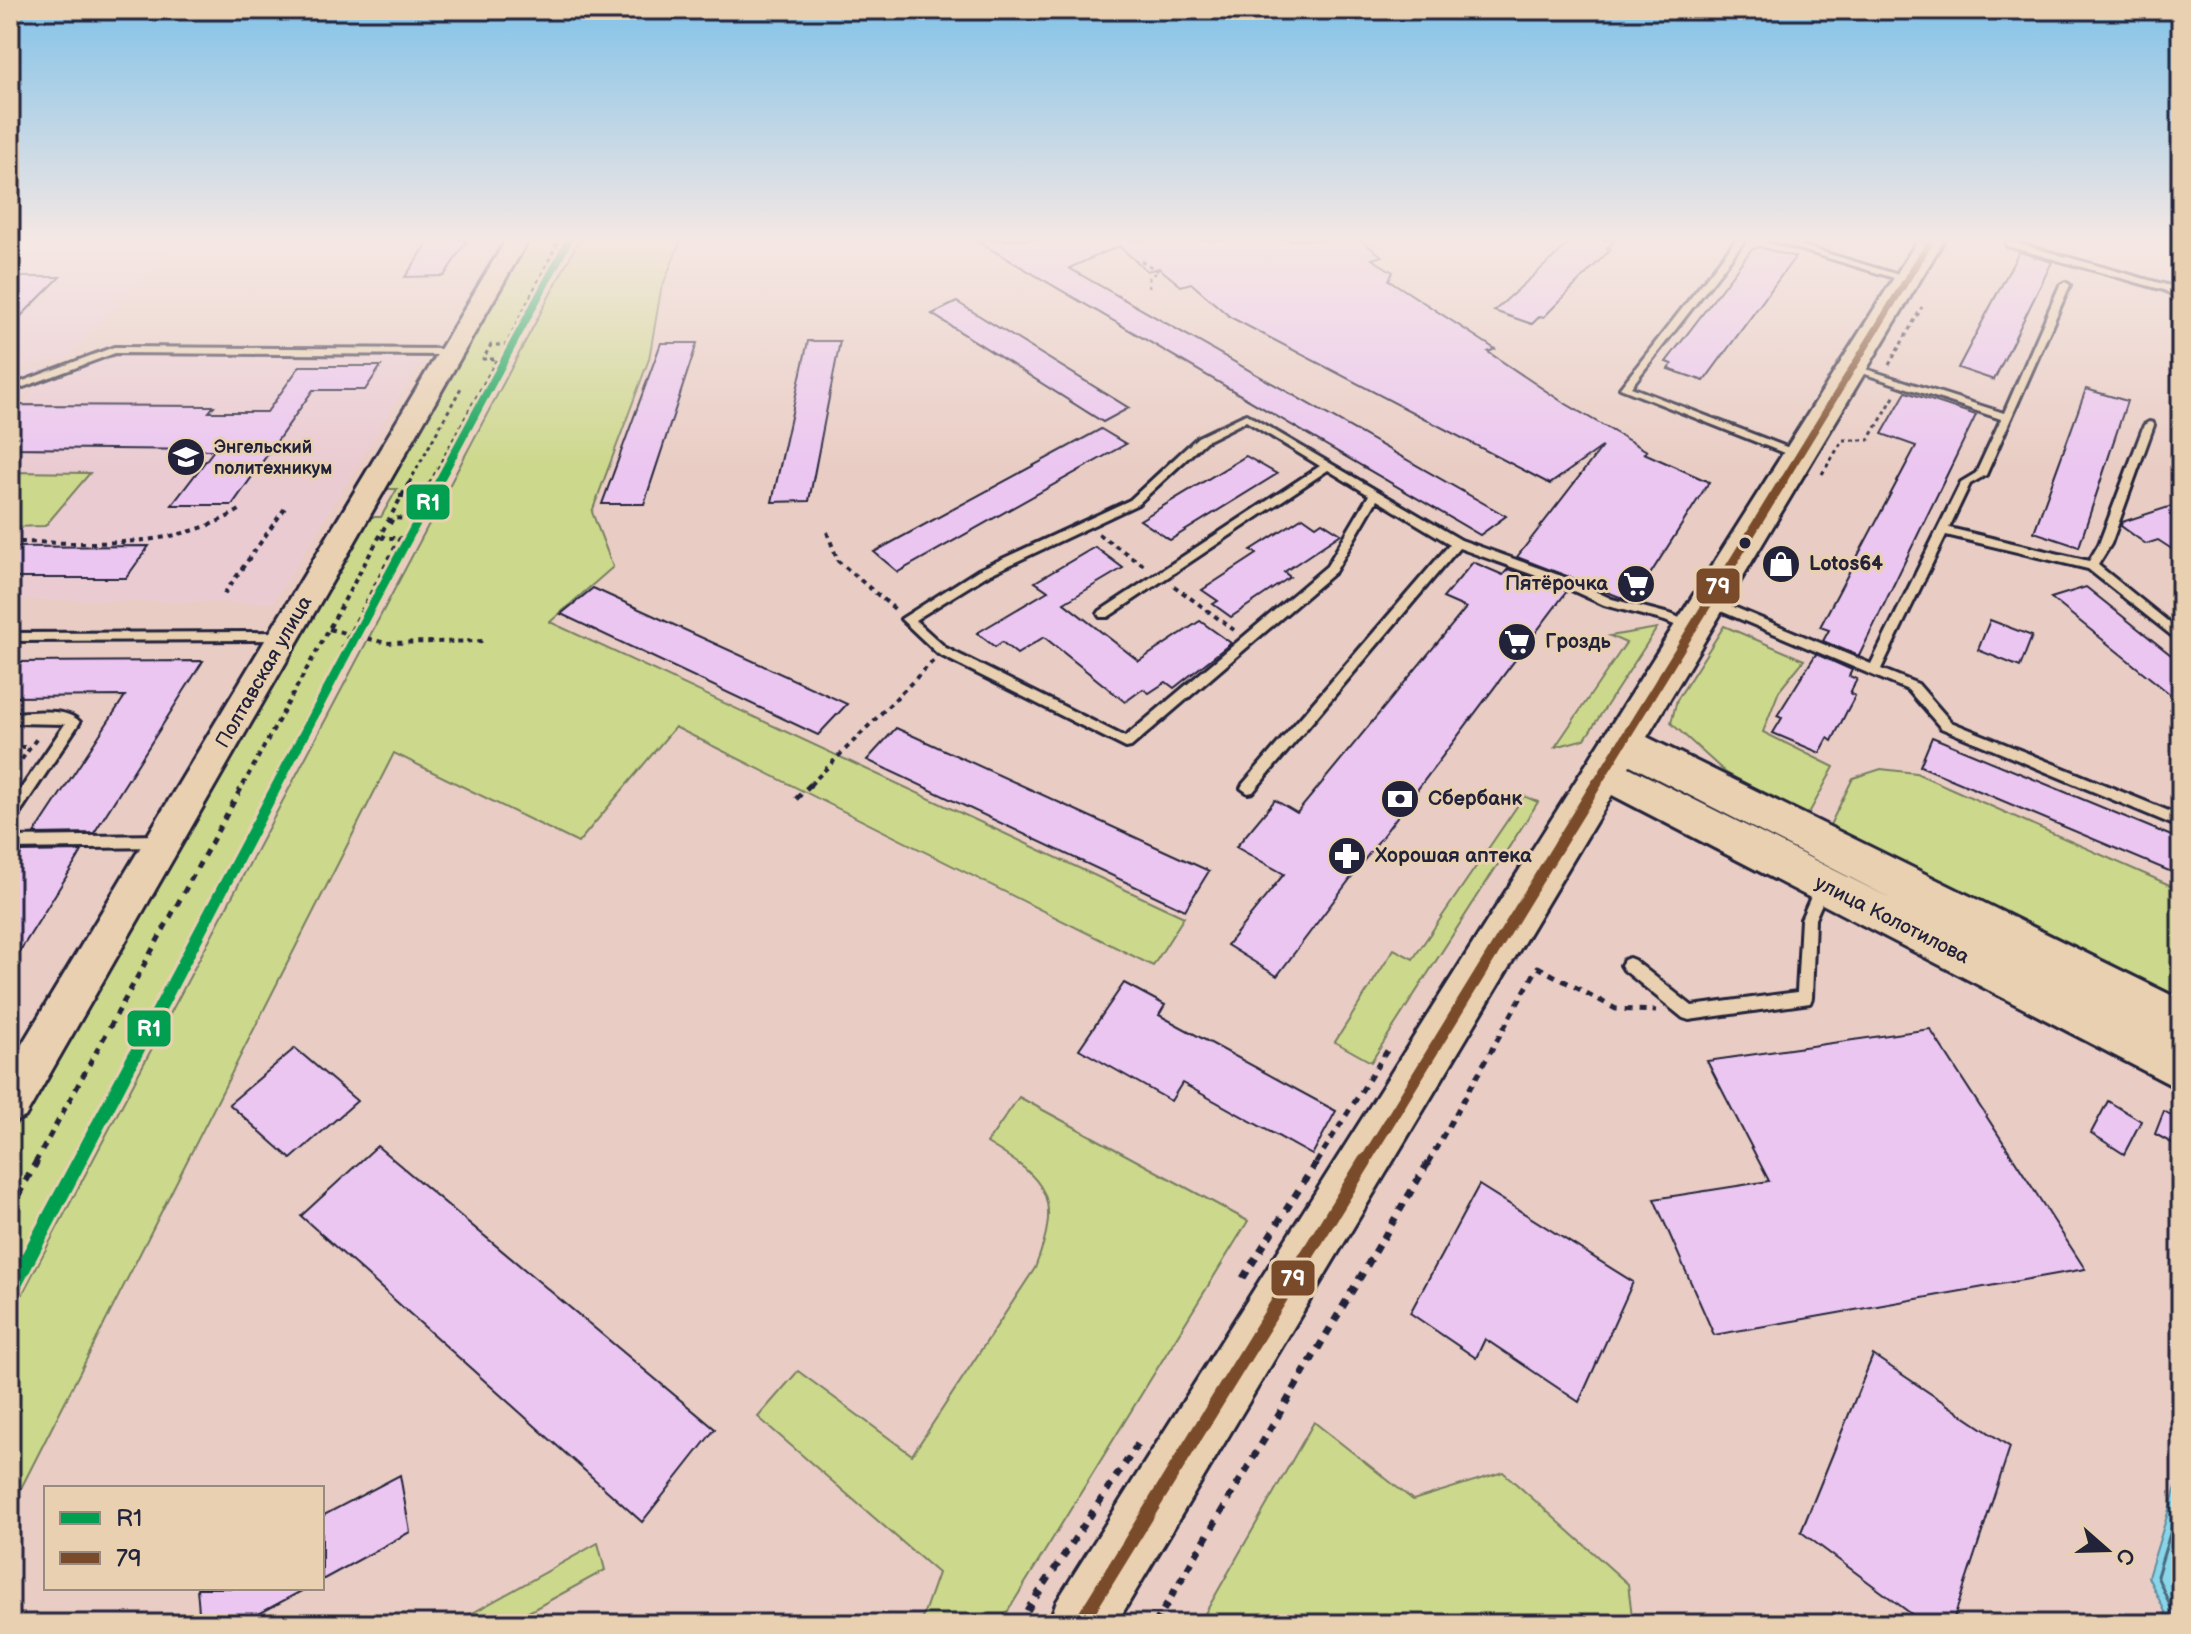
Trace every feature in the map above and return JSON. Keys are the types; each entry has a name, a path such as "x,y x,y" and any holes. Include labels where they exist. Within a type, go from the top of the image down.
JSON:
{"main road":[{"path":"1080,1624 1699,615 1808,468 1852,368 1895,316"},
{"name":"улица Колотилова","path":"1612,757 1823,885 2181,1068"},
{"name":"улица Колотилова","path":"1612,757 2181,1023"}],"street":[{"name":"Полтавская улица","path":"10,1103 286,636 465,363 485,316"}],"lane":[{"path":"1681,316 1625,388 1808,468"},
{"path":"1874,671 1966,482 1981,475 2051,316"},
{"path":"10,389 114,350 465,363"},
{"path":"1852,368 2007,417"},
{"path":"1375,495 1331,569 1126,743 942,651 907,619 982,573 1134,502 1202,439 1246,417 1457,543 1560,580 1608,602 1669,618 1699,615 1874,671 1913,687 1946,725 2181,822"},
{"path":"2092,566 2105,544 2149,425"},
{"path":"1104,614 1327,466"},
{"path":"1942,530 2092,566 2181,639"},
{"path":"1248,788 1457,543"},
{"path":"10,637 286,636"},
{"path":"10,718 71,718 73,722 10,816"},
{"path":"10,843 165,841"},
{"path":"1629,965 1689,1013 1804,998 1808,919 1823,885"}],"path":[{"path":"342,648 400,538 383,538 393,518 410,519 497,359 483,359 491,345 506,345 521,316"},
{"path":"1808,468 1843,440 1869,440 1897,391 1887,369 1906,316"},
{"path":"10,1209 402,496 465,363 490,335"},
{"path":"402,496 422,496"},
{"path":"10,542 172,538 227,521 243,508"},
{"path":"224,594 285,508"},
{"path":"827,532 838,561 907,619"},
{"path":"329,629 374,644 432,645 484,641"},
{"path":"796,799 942,651"},
{"path":"10,776 51,718"},
{"path":"10,747 30,747"},
{"path":"1155,1624 1423,1171 1538,967 1616,1009 1689,1013"},
{"path":"1238,1285 1362,1088"},
{"path":"1018,1624 1147,1430"}],"shaded area":[{"path":"10,316 107,316 68,358 10,370"},
{"name":"Энгельский политехникум","path":"116,353 425,355 273,603 10,599 10,417 38,385"},
{"path":"48,366 15,407 10,412 10,373"}],"green space":[{"path":"483,316 526,316 10,1282 10,1136 366,517 381,517 397,489 382,489"},
{"path":"539,316 656,316 649,359 592,512 613,567 550,622 1184,917 1153,966 675,727 578,843 394,753 10,1510 10,1317"},
{"path":"10,472 90,473 45,526 10,527"},
{"path":"1724,626 1804,660 1779,691 1763,732 1834,767 1807,817 1726,773 1671,723 1677,700"},
{"path":"1657,628 1585,739 1555,747 1626,643 1610,636"},
{"path":"1881,769 1916,773 2181,890 2181,1005 1828,829 1853,778"},
{"path":"1524,796 1538,802 1371,1062 1335,1042 1394,949 1413,959"},
{"path":"1019,1097 1248,1221 1000,1624 920,1624 938,1573 758,1417 798,1371 912,1455 1035,1268 1043,1244 1048,1207 1044,1193 1024,1168 987,1143"},
{"path":"1314,1422 1413,1500 1503,1472 1628,1584 1633,1624 1199,1624"},
{"path":"598,1543 605,1570 507,1624 453,1624"}],"water":[{"path":"2181,1471 2181,1624 2171,1624 2148,1577"}],"building":[{"path":"10,316 21,316 10,327"},
{"path":"936,316 980,316 1129,408 1103,422"},
{"path":"1106,316 1154,316 1506,516 1480,535"},
{"path":"1445,316 1495,349 1488,352 1561,401 1647,451 1644,453 1709,482 1633,601 1625,599 1517,557 1602,447 1550,484 1230,317"},
{"path":"1509,316 1540,316 1532,324"},
{"path":"1701,316 1752,316 1704,381 1668,369 1672,364 1666,362"},
{"path":"1985,316 2025,316 1994,380 1958,368"},
{"path":"808,341 840,341 809,501 772,502"},
{"path":"661,343 697,343 644,504 602,504"},
{"path":"300,366 381,366 365,390 313,390 232,505 172,505 214,450 10,448 10,405 214,406 209,412 267,412"},
{"path":"2086,389 2127,401 2079,547 2034,532"},
{"path":"1906,392 1976,415 1859,656 1823,641 1829,630 1820,627 1916,446 1882,434"},
{"path":"1101,429 1126,444 898,572 874,552"},
{"path":"1246,456 1277,474 1170,540 1140,520"},
{"path":"2181,503 2181,555 2158,540 2146,544 2121,526 2122,522"},
{"path":"1303,517 1316,526 1322,522 1341,534 1284,572 1290,577 1231,617 1213,604 1218,601 1202,590 1257,554 1251,550"},
{"path":"149,546 126,578 10,578 10,547"},
{"path":"1095,547 1123,568 1064,603 1139,661 1200,621 1231,643 1174,688 1166,682 1149,693 1143,689 1125,702 1044,637 1017,654 1002,642 995,647 977,633 1048,591 1035,582"},
{"path":"1473,562 1503,575 1508,569 1567,591 1277,976 1227,945 1284,874 1236,847 1275,800 1297,813 1466,608 1443,598"},
{"path":"2086,587 2181,663 2181,703 2051,598"},
{"path":"593,588 847,704 818,735 561,614"},
{"path":"1990,620 2032,636 2020,667 1978,650"},
{"path":"1816,654 1852,670 1849,676 1857,679 1850,693 1855,696 1832,741 1828,738 1820,753 1773,733 1782,718 1777,716"},
{"path":"203,661 94,833 34,834 125,696 10,697 10,662"},
{"path":"896,728 1209,871 1185,910 867,760"},
{"path":"1932,737 2181,840 2181,876 1920,766"},
{"path":"82,851 10,967 10,870 22,852"},
{"path":"1124,983 1165,1005 1159,1015 1336,1111 1312,1155 1182,1083 1171,1101 1079,1049"},
{"path":"1930,1029 2085,1269 1714,1335 1654,1199 1769,1181 1707,1061"},
{"path":"295,1048 357,1101 291,1159 229,1104"},
{"path":"2108,1101 2141,1121 2124,1154 2091,1133"},
{"path":"2164,1111 2181,1121 2181,1148 2155,1134"},
{"path":"377,1146 715,1429 642,1522 301,1216"},
{"path":"1479,1185 1633,1282 1579,1402 1485,1339 1476,1358 1410,1313"},
{"path":"1873,1355 2010,1447 1952,1624 1925,1624 1801,1532"},
{"path":"400,1475 410,1532 324,1579 324,1515"},
{"path":"197,1590 303,1590 240,1624 200,1624"}],"transit line":[{"name":"R1","path":"10,1292 528,316"},
{"name":"79","path":"1080,1624 1884,316"}],"place":[{"name":"Энгельский политехникум","path":"186,457"},
{"name":"Lotos64","path":"1781,564"},
{"name":"Пятёрочка","path":"1636,584"},
{"name":"Гроздь","path":"1517,642"},
{"name":"Сбербанк","path":"1400,799"},
{"name":"Хорошая аптека","path":"1347,856"}]}
